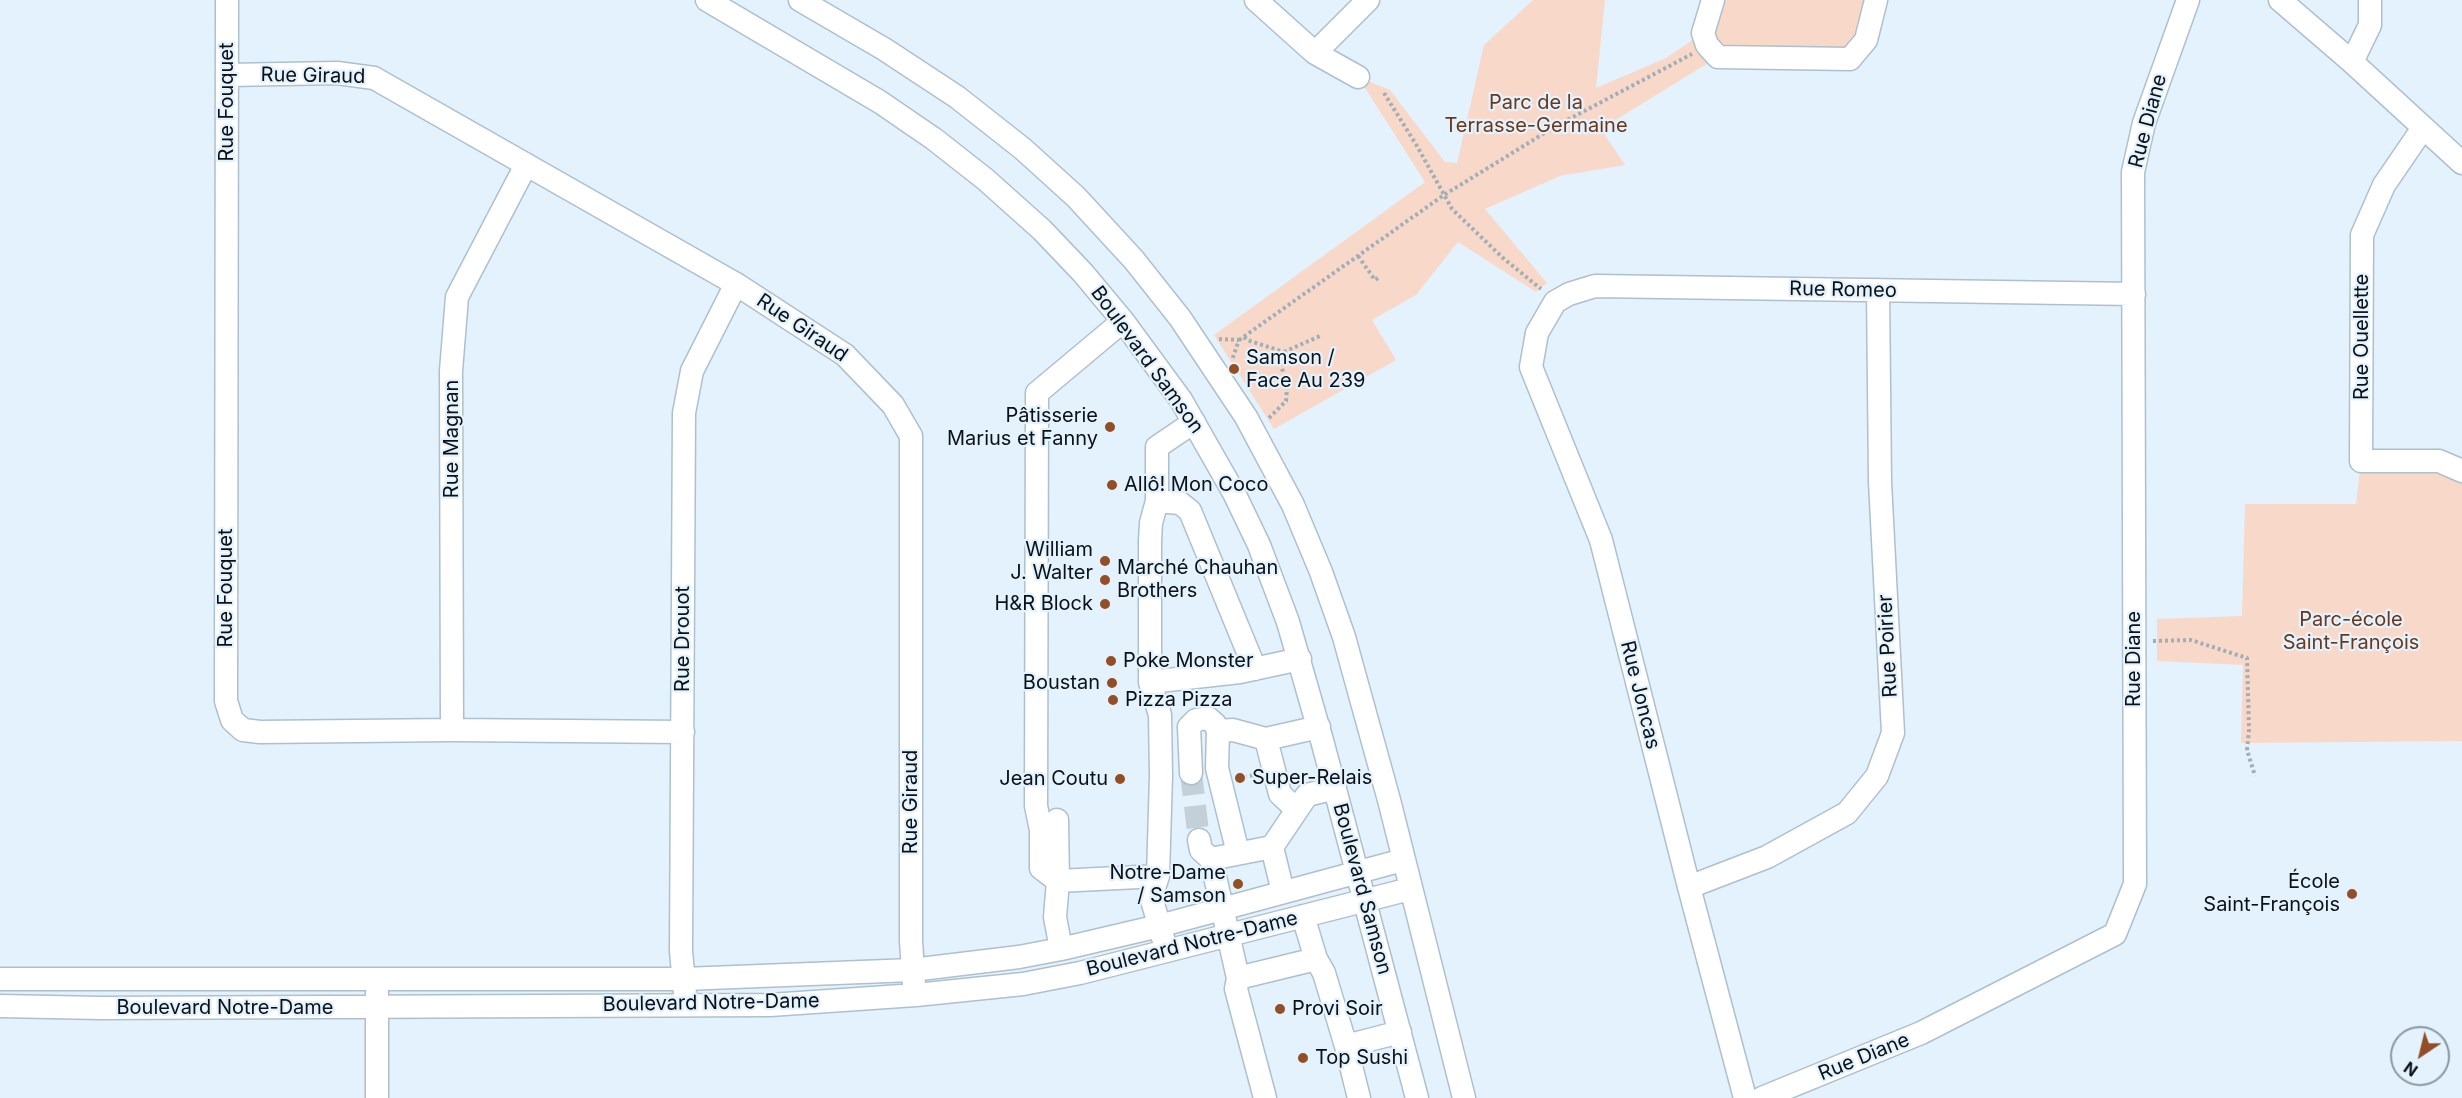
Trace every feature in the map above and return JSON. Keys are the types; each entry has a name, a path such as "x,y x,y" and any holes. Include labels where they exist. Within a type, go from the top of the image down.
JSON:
{"street":[{"name":"Rue Fouquet","path":"227,0 227,710 232,720 239,727 251,732 452,730 683,732"},
{"name":"Boulevard Samson","path":"707,0 856,87 957,156 1042,230 1083,273 1123,321 1194,422 1234,493 1279,595 1319,727 1416,1098"},
{"path":"800,0 925,75 972,108 1032,156 1076,197 1157,289 1202,348 1246,417 1276,471 1321,572 1353,666 1464,1098"},
{"path":"1256,0 1315,53 1358,77"},
{"path":"1315,53 1368,0"},
{"path":"1713,0 1703,33 1707,45 1718,57 1850,59 1866,40 1876,0"},
{"name":"Rue Diane","path":"1762,1098 1921,1033 2115,934 2135,884 2133,172 2144,123 2188,0"},
{"path":"2280,0 2352,62 2462,163"},
{"path":"2352,62 2370,25 2370,0"},
{"name":"Rue Giraud","path":"228,75 337,73 374,78 736,284 845,355 893,405 912,436 912,970 916,995"},
{"name":"Rue Ouellette","path":"2423,128 2384,185 2362,235 2361,461 2439,461 2462,471"},
{"name":"Rue Magnan","path":"452,730 451,370 457,297 526,165"},
{"name":"Rue Drouot","path":"686,1006 681,951 684,413 692,371 736,284"},
{"name":"Rue Romeo","path":"1549,296 1569,294 1595,286 2134,294"},
{"name":"Rue Poirier","path":"1689,888 1767,857 1847,813 1877,776 1893,733 1880,482 1878,290"},
{"name":"Rue Joncas","path":"1549,296 1537,333 1531,368 1602,540 1689,888 1745,1098"},
{"path":"1123,321 1037,393 1035,806 1041,830 1041,868 1058,881 1158,876"},
{"path":"1167,951 1151,897 1158,876 1160,715 1150,682 1150,541 1151,523 1157,501 1157,447 1194,422"},
{"path":"1157,501 1180,503 1190,511 1255,669"},
{"path":"1150,682 1255,669 1300,659"},
{"path":"1191,773 1189,727 1197,720 1208,718 1215,724 1218,731 1218,768 1238,853"},
{"path":"1218,731 1233,730 1266,739 1319,727"},
{"path":"1266,739 1280,794 1297,810"},
{"path":"1211,860 1272,847 1307,795 1335,788"},
{"path":"1057,820 1058,881 1055,917 1061,949"},
{"path":"1199,840 1201,850 1211,860 1238,978 1236,989 1265,1098"},
{"path":"1272,847 1283,892"},
{"name":"Boulevard Notre-Dame","path":"0,979 684,979 765,978 912,970 1019,957 1061,949 1159,926 1403,860"},
{"name":"Boulevard Notre-Dame","path":"0,1006 377,1008 770,1005 916,995 1034,982 1080,973 1410,889"},
{"path":"1303,916 1316,959 1324,973 1359,1098"},
{"path":"1238,978 1316,959"},
{"path":"377,980 377,1098"},
{"path":"1346,1046 1400,1032"}],"path":[{"path":"1214,339 1239,340 1444,195 1556,126 1699,50"},
{"path":"1384,93 1452,209 1479,236 1549,296"},
{"path":"1358,256 1375,280 1378,278"},
{"path":"1244,337 1284,352 1320,336"},
{"path":"1230,363 1239,340"},
{"path":"1266,420 1286,401 1287,388 1282,368 1284,352"},
{"path":"2134,641 2191,640 2247,658 2249,730 2247,750 2255,777"}],"green space":[{"name":"Parc de la Terrasse-Germaine","path":"1533,0 1605,0 1596,88 1666,58 1703,33 1713,0 1876,0 1850,59 1718,57 1601,129 1625,165 1560,176 1485,209 1547,283 1536,292 1458,242 1416,295 1372,320 1396,360 1274,429 1214,335 1425,182 1358,77 1390,90 1445,162 1457,163 1484,45"},
{"name":"Parc-école Saint-François","path":"2361,461 2462,471 2462,741 2241,743 2243,665 2157,661 2157,619 2242,616 2245,504 2356,504"}],"tunnel":[{"path":"1191,773 1199,840"}],"place":[{"name":"Samson / Face Au 239","path":"1234,369"},
{"name":"Pâtisserie Marius et Fanny","path":"1110,427"},
{"name":"Allô! Mon Coco","path":"1112,485"},
{"name":"William J. Walter","path":"1105,561"},
{"name":"Marché Chauhan Brothers","path":"1105,580"},
{"name":"H&R Block","path":"1105,604"},
{"name":"Poke Monster","path":"1111,661"},
{"name":"Boustan","path":"1112,683"},
{"name":"Pizza Pizza","path":"1113,700"},
{"name":"Super-Relais","path":"1240,778"},
{"name":"Jean Coutu","path":"1120,779"},
{"name":"Notre-Dame / Samson","path":"1238,884"},
{"name":"École Saint-François","path":"2352,894"},
{"name":"Provi Soir","path":"1280,1009"},
{"name":"Top Sushi","path":"1303,1058"}]}
